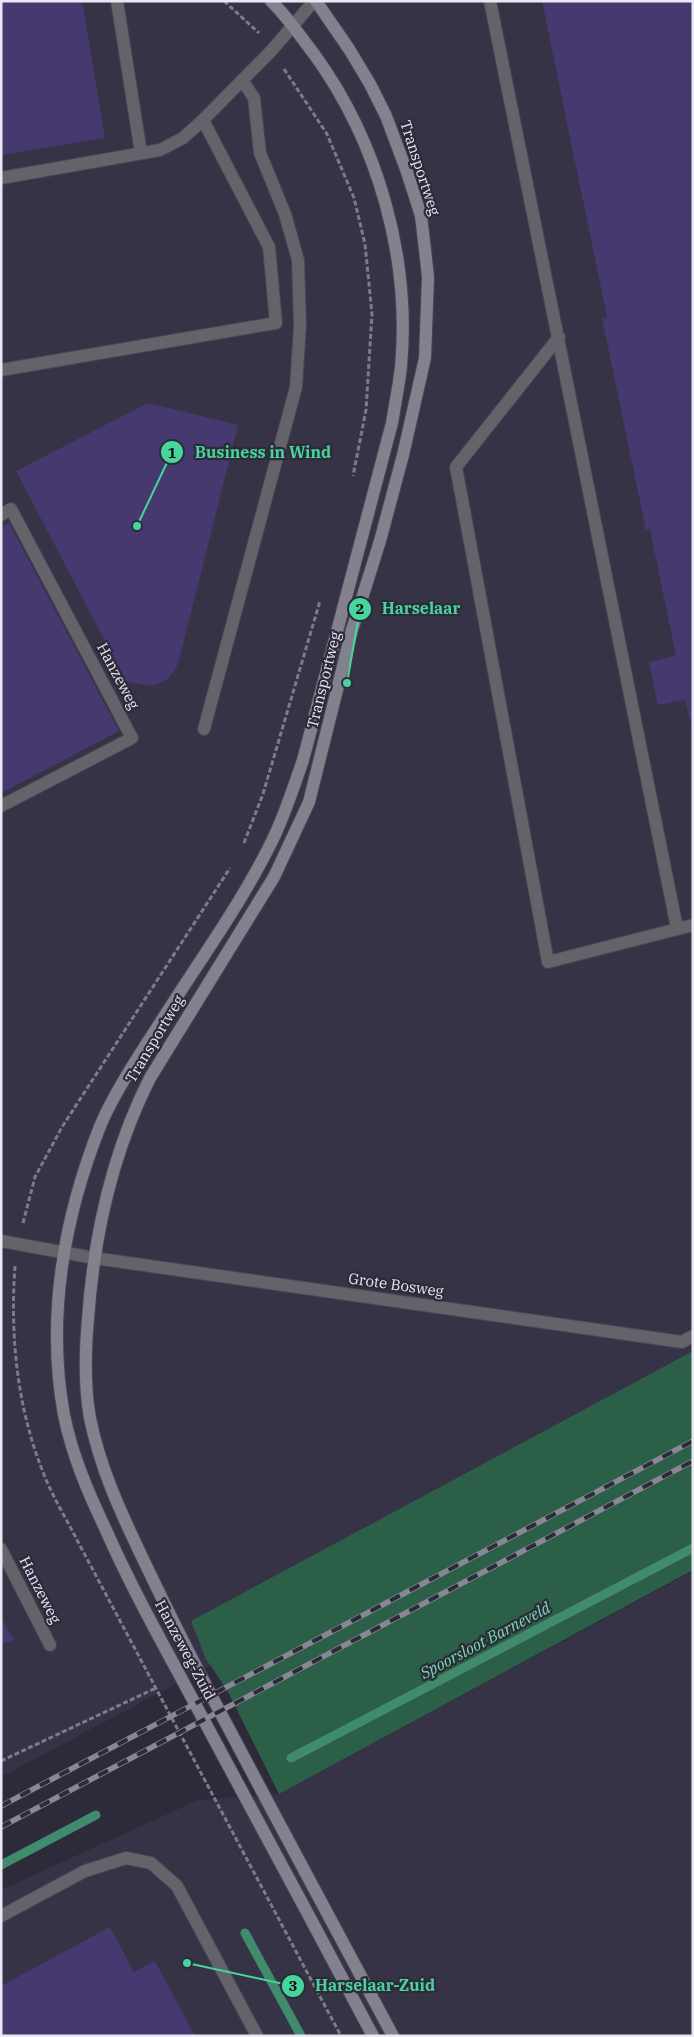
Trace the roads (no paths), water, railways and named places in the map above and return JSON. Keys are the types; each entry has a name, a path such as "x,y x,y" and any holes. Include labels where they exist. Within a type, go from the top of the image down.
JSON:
{"street":[{"path":"117,1 141,153"},
{"name":"Transportweg","path":"64,1253 70,1219 84,1169 103,1120 157,1028 239,899 273,840 289,802 303,760 392,423 401,367 402,329 396,250 388,212 359,129 327,72 292,26 270,1"},
{"path":"1,178 160,150 183,138 242,80 315,1"},
{"name":"Transportweg","path":"94,1258 105,1199 121,1142 135,1108 179,1029 274,877 309,802 352,630 380,540 403,455 425,358 428,277 420,216 407,172 386,116 370,84 349,49 315,1"},
{"path":"490,1 677,928"},
{"path":"204,729 296,387 300,326 298,260 285,214 260,153 254,98 242,80"},
{"path":"1,370 276,323 269,247 203,120"},
{"path":"559,337 456,467 548,962 693,925"},
{"name":"Hanzeweg","path":"1,515 11,509 132,738 1,806"},
{"path":"1,1241 94,1258"},
{"name":"Hanzeweg-Zuid","path":"64,1253 57,1320 60,1382 64,1416 82,1476 120,1561 149,1618 373,2036"},
{"name":"Grote Bosweg","path":"94,1258 682,1342 693,1336"},
{"name":"Hanzeweg-Zuid","path":"94,1258 86,1338 86,1386 90,1418 113,1498 180,1637 393,2036"},
{"name":"Hanzeweg","path":"1,1549 50,1644"},
{"path":"1,1916 85,1871 126,1858 151,1863 177,1886 257,2036"}],"waterway":[{"name":"Spoorsloot Barneveld","path":"291,1758 693,1548"},
{"name":"Spoorsloot Barneveld","path":"1,1865 96,1815"},
{"path":"245,1933 301,2036"}],"railway":[{"path":"1,1806 693,1441"},
{"path":"1,1827 693,1461"}],"place":[{"name":"Business in Wind","path":"137,526"},
{"name":"Harselaar","path":"347,683"},
{"name":"Harselaar-Zuid","path":"187,1963"}]}
